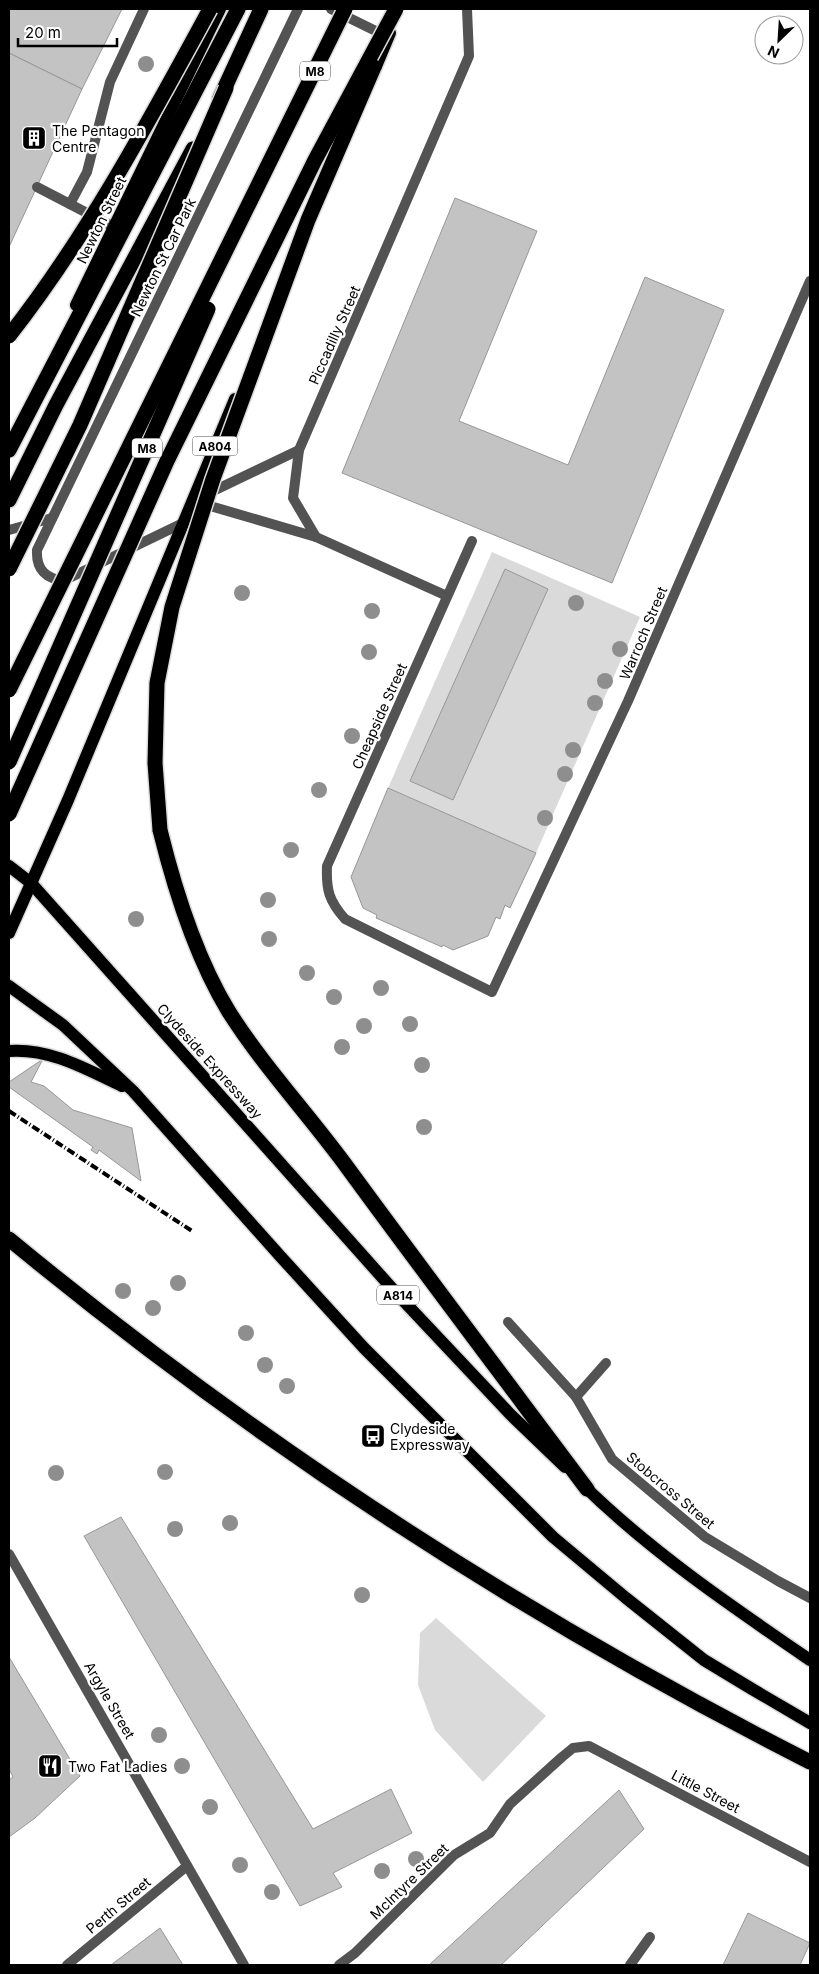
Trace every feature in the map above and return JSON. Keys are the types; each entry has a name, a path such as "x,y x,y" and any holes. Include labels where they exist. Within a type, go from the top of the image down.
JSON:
{"highway":[{"path":"9,336 52,278 99,204 158,104 210,9"},
{"path":"9,450 238,9"},
{"path":"9,569 80,425 261,9"},
{"name":"M8","path":"9,690 345,9"},
{"path":"9,814 172,453 315,160 396,9"},
{"path":"400,9 308,220 213,479 172,607 156,692 155,763 160,830 187,921 200,953 229,1011 268,1066 346,1166 396,1236 587,1489"},
{"path":"9,500 56,405 226,88"},
{"name":"M8","path":"9,762 285,133"},
{"path":"9,1239 152,1353 252,1424 471,1571 705,1707 810,1762"}],"main road":[{"name":"Newton Street","path":"9,444 220,9"},
{"name":"A804","path":"9,933 68,800 400,9"},
{"name":"A814","path":"9,866 31,883"},
{"name":"Clydeside Expressway","path":"31,883 397,1294 510,1414 631,1529 748,1618 810,1660"},
{"path":"9,986 64,1026 133,1091 281,1258 364,1348 553,1537 704,1660 810,1723"},
{"path":"9,1051 37,1052 72,1062 133,1091"}],"street":[{"path":"70,204 87,172 110,82 144,9"},
{"name":"Newton St Car Park","path":"183,523 74,578 66,580 49,578 43,572 36,558 37,550 52,518 298,9"},
{"path":"330,9 388,37"},
{"name":"Piccadilly Street","path":"316,537 293,498 299,450 469,56 467,9"},
{"path":"37,187 114,227"},
{"name":"Warroch Street","path":"333,905 345,919 492,992 628,701 810,281"},
{"path":"192,501 299,450"},
{"path":"192,501 316,537 447,596"},
{"path":"9,530 52,518"},
{"name":"Cheapside Street","path":"333,905 326,885 327,866 472,541"},
{"name":"Stobcross Street","path":"508,1322 576,1396 612,1459 704,1537 810,1598"},
{"path":"576,1396 606,1363"},
{"name":"Argyle Street","path":"9,1554 244,1965"},
{"name":"Little Street","path":"589,1746 810,1862"},
{"name":"McIntyre Street","path":"339,1965 355,1954 454,1855 490,1832 510,1804 572,1748 589,1746"},
{"name":"Perth Street","path":"67,1965 186,1866"},
{"path":"630,1965 650,1937"}],"shaded area":[{"path":"492,552 640,617 536,853 388,788"},
{"path":"436,1618 546,1716 483,1782 435,1730 418,1685 420,1633"}],"building":[{"path":"9,9 122,9 82,89 9,53"},
{"name":"The Pentagon Centre","path":"9,53 82,89 9,247"},
{"path":"455,198 537,231 459,421 568,465 645,277 724,310 612,583 342,473"},
{"path":"505,569 548,589 453,800 410,781"},
{"path":"388,788 536,853 510,908 505,905 500,919 496,917 488,936 453,950 376,918 377,915 363,908 351,877"},
{"path":"43,1059 31,1082 44,1086 73,1110 132,1128 141,1181 99,1150 97,1154 91,1150 93,1147 9,1087 9,1082"},
{"path":"121,1517 313,1829 391,1789 412,1833 333,1873 342,1887 300,1906 84,1536"},
{"path":"9,1657 80,1776 35,1818 9,1837 9,1780 13,1777 9,1769"},
{"path":"619,1790 644,1829 501,1965 429,1965"},
{"path":"748,1913 810,1943 800,1965 723,1965"},
{"path":"160,1928 183,1965 111,1965"}],"railway":[{"path":"9,1111 192,1231"}],"place":[{"name":"The Pentagon Centre","path":"34,138"},
{"name":"Clydeside Expressway","path":"373,1436"},
{"name":"Two Fat Ladies","path":"50,1766"}]}
